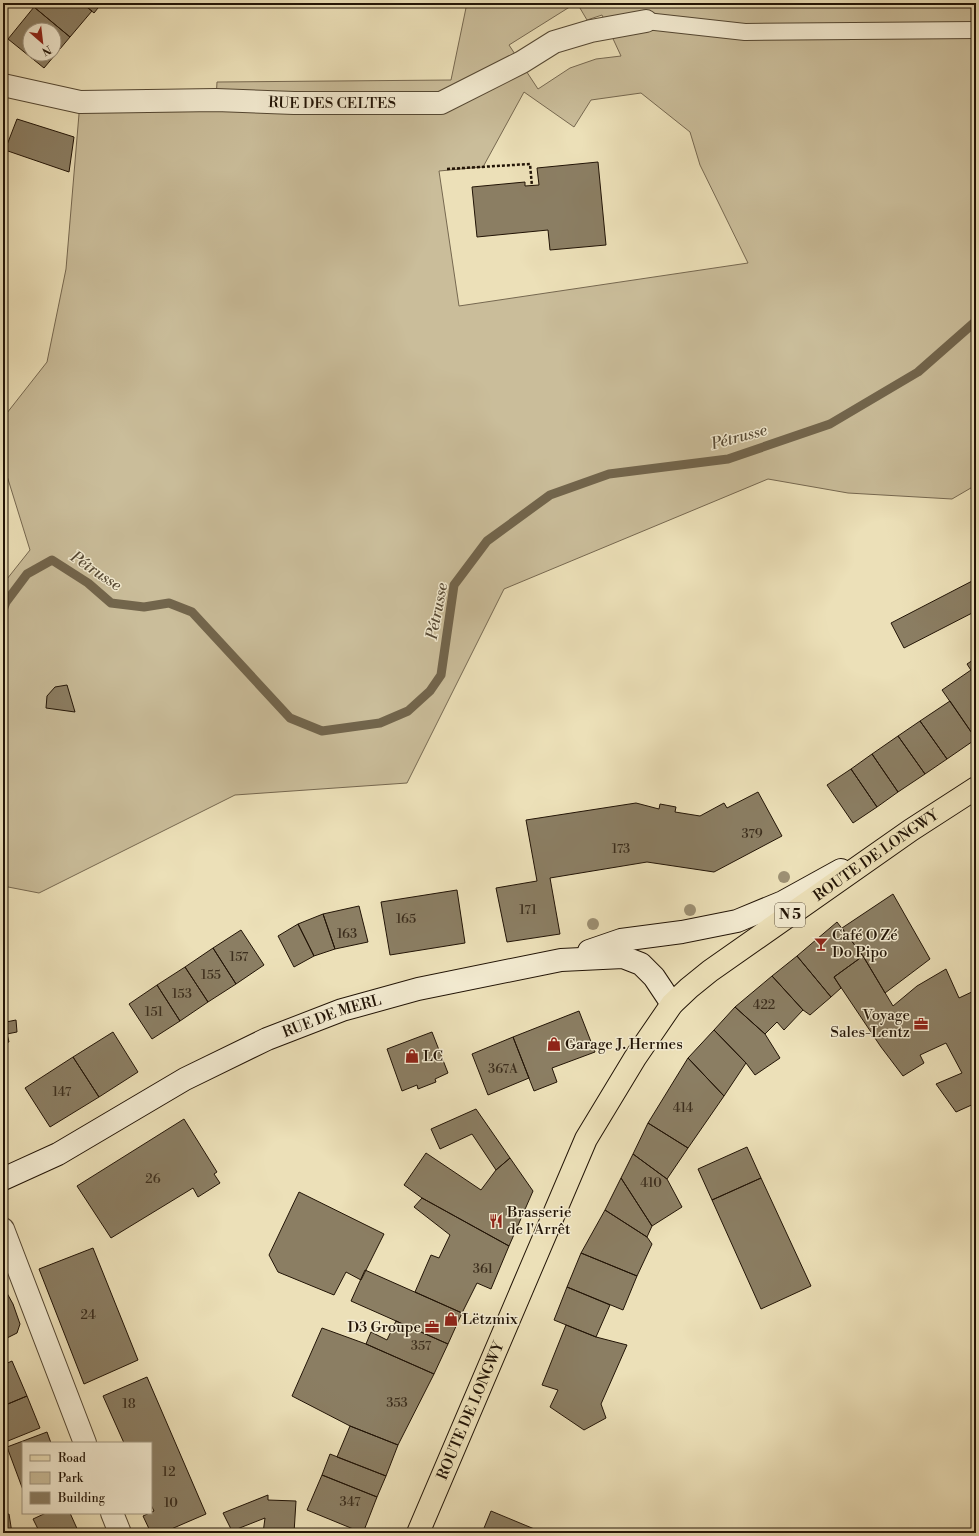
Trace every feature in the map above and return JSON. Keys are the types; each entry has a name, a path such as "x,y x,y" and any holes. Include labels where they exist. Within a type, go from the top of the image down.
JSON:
{"main road":[{"name":"RUE DES CELTES","path":"3,85 80,102 216,100 294,103 441,103 522,62 554,42 591,31 646,21"},
{"name":"ROUTE DE LONGWY","path":"418,1533 586,1139 636,1058 672,1004 710,971 911,830 976,788"},
{"name":"N 5","path":"561,960 621,940 682,932 737,921 784,902 911,830"},
{"name":"RUE DE MERL","path":"3,1179 58,1154 185,1079 268,1039 342,1010 418,989 561,960 623,957 641,964 654,977 672,1004"},
{"path":"3,1228 85,1442"},
{"path":"112,1514 120,1533"}],"lane":[{"path":"646,21 745,32 976,30"}],"path":[{"path":"447,169 530,164 532,186"}],"green space":[{"path":"467,3 576,3 509,45 538,89 570,68 596,59 621,56 602,15 587,20 577,3 976,3 976,485 952,499 848,493 768,479 504,589 407,783 235,795 39,893 3,886 3,584 30,550 3,463 3,418 47,362 66,269 80,102 216,100 217,82 451,80","holes":["524,92 574,127 591,100 641,93 690,132 700,165 748,263 459,306 439,171 483,167"]}],"building":[{"path":"38,3 82,3 92,11 70,37 62,30 62,22 52,22 34,7"},
{"path":"82,3 102,3 94,13"},
{"path":"34,7 52,22 22,22 22,50 8,39"},
{"path":"62,30 70,37 62,47"},
{"path":"37,62 49,62 44,68"},
{"path":"17,119 74,137 69,172 5,150"},
{"path":"598,162 606,245 550,250 548,230 477,237 472,187 525,182 525,186 539,185 537,168"},
{"path":"976,579 976,611 904,648 891,623"},
{"path":"976,658 976,678 967,664"},
{"path":"971,670 976,678 976,739 942,690"},
{"path":"67,685 75,712 46,708 47,696 55,687"},
{"path":"950,701 976,739 947,759 920,721"},
{"path":"920,721 947,759 925,774 898,736"},
{"path":"898,736 925,774 898,792 872,754"},
{"path":"872,754 898,792 877,807 851,769"},
{"path":"851,769 877,807 853,823 827,785"},
{"path":"758,792 782,836 714,872 647,862 550,878 560,934 507,942 496,888 537,881 526,820 636,803 659,809 660,804 676,807 675,812 700,816 724,803 727,808"},
{"path":"457,890 465,943 390,955 381,902"},
{"path":"893,894 930,959 885,993 863,956 842,928"},
{"path":"359,906 368,942 335,949 323,914"},
{"path":"323,914 335,949 314,956 298,924"},
{"path":"837,922 863,956 834,977 841,988 831,997 797,956"},
{"path":"298,924 314,956 294,967 278,936"},
{"path":"241,930 264,965 236,984 213,948"},
{"path":"213,948 236,984 208,1002 185,967"},
{"path":"797,956 831,997 810,1015 803,1010 772,976"},
{"name":"Voyage Sales-Lentz","path":"863,956 893,1006 917,986 946,969 959,998 976,990 976,1103 956,1112 936,1084 962,1073 946,1043 920,1055 924,1063 903,1076 881,1047 834,977"},
{"path":"185,967 208,1002 180,1021 157,985"},
{"path":"772,976 803,1010 784,1030 777,1022 765,1034 735,1007"},
{"path":"157,985 180,1021 152,1039 129,1004"},
{"path":"735,1007 765,1034 780,1058 755,1075 746,1063 714,1030"},
{"path":"3,1011 6,1022 16,1020 17,1032 7,1034 9,1042 3,1043"},
{"name":"Garage J. Hermes","path":"579,1011 595,1052 552,1068 557,1082 534,1091 513,1037"},
{"path":"714,1030 746,1063 724,1096 688,1058"},
{"path":"113,1032 138,1072 99,1097 73,1057"},
{"path":"432,1032 448,1073 435,1079 436,1082 418,1089 417,1085 402,1091 387,1049"},
{"path":"513,1037 529,1078 488,1095 472,1054"},
{"path":"73,1057 99,1097 50,1127 25,1088"},
{"path":"688,1058 724,1096 688,1148 648,1123"},
{"path":"476,1109 510,1158 496,1170 472,1134 440,1149 431,1129"},
{"path":"184,1119 217,1172 214,1174 220,1183 198,1197 193,1188 111,1238 77,1186"},
{"path":"648,1123 688,1148 667,1179 633,1154"},
{"path":"747,1147 761,1178 712,1200 698,1169"},
{"path":"426,1153 481,1190 496,1170 510,1158 533,1191 509,1246 422,1198 404,1185"},
{"path":"633,1154 667,1179 682,1207 652,1226 621,1178"},
{"path":"621,1178 652,1226 647,1237 605,1210"},
{"path":"761,1178 811,1286 761,1309 712,1200"},
{"path":"299,1192 384,1234 361,1280 346,1272 334,1295 278,1272 269,1255"},
{"path":"422,1198 509,1246 491,1289 477,1283 462,1313 415,1292 431,1255 439,1258 450,1235 414,1207"},
{"path":"605,1210 647,1237 652,1244 637,1276 581,1253"},
{"path":"93,1248 138,1360 84,1384 39,1269"},
{"path":"581,1253 637,1276 623,1310 567,1287"},
{"path":"365,1270 462,1313 448,1344 351,1301"},
{"path":"3,1286 13,1304 20,1324 17,1333 3,1340"},
{"path":"567,1287 610,1305 596,1337 554,1320"},
{"path":"396,1321 448,1344 434,1374 366,1344 371,1332 387,1340"},
{"path":"566,1325 596,1337 627,1345 601,1404 606,1418 584,1430 550,1407 558,1390 542,1385"},
{"path":"322,1328 366,1344 434,1374 398,1445 350,1426 292,1396"},
{"path":"12,1361 27,1396 3,1406 3,1365"},
{"path":"147,1377 206,1514 162,1533 151,1533 143,1516 152,1514 154,1511 152,1507 152,1442 124,1442 103,1396"},
{"path":"27,1396 40,1428 3,1443 3,1406"},
{"path":"350,1426 398,1445 386,1476 337,1457"},
{"path":"47,1432 51,1442 22,1442 22,1487 7,1447"},
{"path":"330,1454 386,1476 377,1497 322,1475"},
{"path":"322,1475 377,1497 363,1533 307,1510"},
{"path":"268,1495 268,1500 296,1501 294,1533 263,1533 265,1518 232,1531 223,1513"},
{"path":"491,1511 544,1533 482,1533"},
{"path":"9,1514 12,1533 3,1533 3,1515"},
{"path":"44,1514 70,1514 79,1533 36,1533 39,1531 33,1519"}],"waterway":[{"name":"Pétrusse","path":"3,610 6,602 27,574 52,560 88,583 111,603 144,607 169,603 192,612 290,718 322,731 380,723 408,711 430,691 441,675 454,585 487,541 550,495 609,474 728,459 830,424 918,372 976,321"}],"place":[{"name":"Café O Zé Do Pipo","path":"821,944"},
{"name":"Voyage Sales-Lentz","path":"921,1024"},
{"name":"Garage J. Hermes","path":"554,1044"},
{"name":"LC","path":"412,1056"},
{"name":"Brasserie de l'Arrêt","path":"496,1221"},
{"name":"Lëtzmix","path":"451,1319"},
{"name":"D3 Groupe","path":"432,1327"}]}
